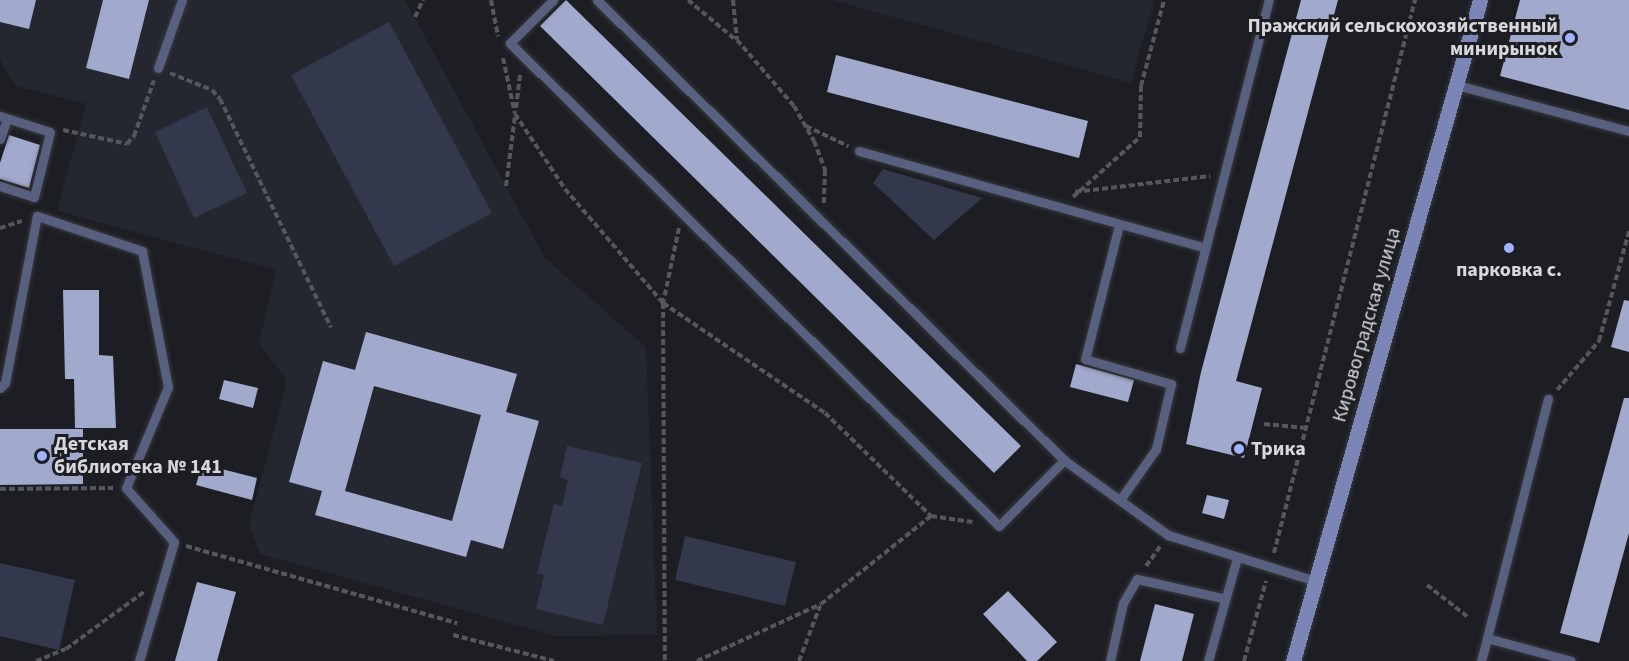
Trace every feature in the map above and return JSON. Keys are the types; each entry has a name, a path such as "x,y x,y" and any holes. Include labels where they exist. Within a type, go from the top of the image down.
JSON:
{"street":[{"name":"Кировоградская улица","path":"1293,661 1480,0"}],"lane":[{"path":"158,68 182,0"},
{"path":"553,0 510,43 999,525 1064,460"},
{"path":"597,0 1064,460 1168,535 1270,569 1316,581"},
{"path":"1180,348 1203,247 1269,0"},
{"path":"1457,85 1629,131"},
{"path":"0,139 3,117 50,132 34,197 0,186"},
{"path":"859,151 1203,247"},
{"path":"0,388 5,383 37,216 142,250 168,387 126,488 174,542 139,661"},
{"path":"1119,225 1085,359 1172,384 1156,448 1120,500"},
{"path":"1480,661 1548,399"},
{"path":"1208,661 1223,598 1237,558"},
{"path":"1110,661 1124,603 1137,579 1223,598"},
{"path":"1486,638 1572,661"}],"path":[{"path":"415,17 423,0"},
{"path":"491,0 515,114 565,189 663,303 825,413 931,516 999,525"},
{"path":"688,0 737,40 794,106 825,170 824,224"},
{"path":"733,0 737,40"},
{"path":"1069,211 1074,192 1140,137 1141,86 1164,0"},
{"path":"1244,661 1270,569 1415,0"},
{"path":"506,186 522,55"},
{"path":"60,133 66,130 121,145 132,141 158,68 216,94 331,328"},
{"path":"805,126 859,151"},
{"path":"1074,192 1222,175"},
{"path":"665,661 663,303 682,213"},
{"path":"1548,399 1599,341 1629,231"},
{"path":"1264,424 1306,428"},
{"path":"0,489 126,488"},
{"path":"697,661 821,604 931,516"},
{"path":"1137,579 1168,535"},
{"path":"174,542 457,622"},
{"path":"36,661 66,649 145,591 151,581"},
{"path":"1427,585 1468,617"},
{"path":"799,661 821,604"},
{"path":"453,634 554,661"}],"shaded area":[{"path":"0,0 405,0 545,258 646,347 657,635 556,636 260,554 249,525 287,380 259,344 276,270 57,211 86,104 15,86 0,60"},
{"path":"832,0 1154,0 1131,83"},
{"path":"389,22 492,213 394,266 291,75"},
{"path":"207,107 247,193 194,218 155,132"},
{"path":"883,169 982,198 934,240 873,183"},
{"path":"567,446 642,463 603,625 536,609 544,575 537,573 554,504 562,506 568,480 560,477"},
{"path":"685,536 796,562 785,606 675,580"},
{"path":"0,563 75,580 59,650 0,636"}],"building":[{"path":"0,0 36,0 29,29 0,22"},
{"path":"103,0 149,0 129,79 86,68"},
{"path":"566,0 1021,446 994,473 540,26"},
{"path":"1301,0 1338,0 1236,381 1262,388 1244,458 1186,444 1201,372"},
{"name":"Пражский сельскохозяйственный минирынок","path":"1520,0 1629,0 1629,110 1500,76"},
{"path":"836,55 1088,121 1079,158 827,92"},
{"path":"9,135 40,145 29,188 0,179 0,163"},
{"path":"63,290 99,290 99,355 113,356 116,428 75,428 74,379 65,379"},
{"path":"1624,300 1629,301 1629,352 1611,347"},
{"path":"366,332 517,374 506,412 539,421 503,549 471,540 466,557 315,515 322,491 289,482 323,361 355,370","holes":["374,386 481,415 452,521 345,491"]},
{"path":"1076,364 1134,380 1128,402 1070,387"},
{"path":"224,380 258,388 253,408 219,399"},
{"path":"1624,398 1629,398 1629,533 1599,643 1560,633"},
{"name":"Детская библиотека № 141","path":"0,429 83,429 83,484 0,485"},
{"path":"202,464 257,478 252,500 196,485"},
{"path":"1207,495 1229,500 1224,519 1202,513"},
{"path":"197,582 236,592 217,661 175,661"},
{"path":"1008,591 1057,642 1037,661 1027,661 983,614"},
{"path":"1155,604 1194,614 1182,661 1140,661"}],"place":[{"name":"Пражский сельскохозяйственный минирынок","path":"1570,38"},
{"name":"парковка с.","path":"1509,248"},
{"name":"Трика","path":"1239,449"},
{"name":"Детская библиотека № 141","path":"42,456"}]}
